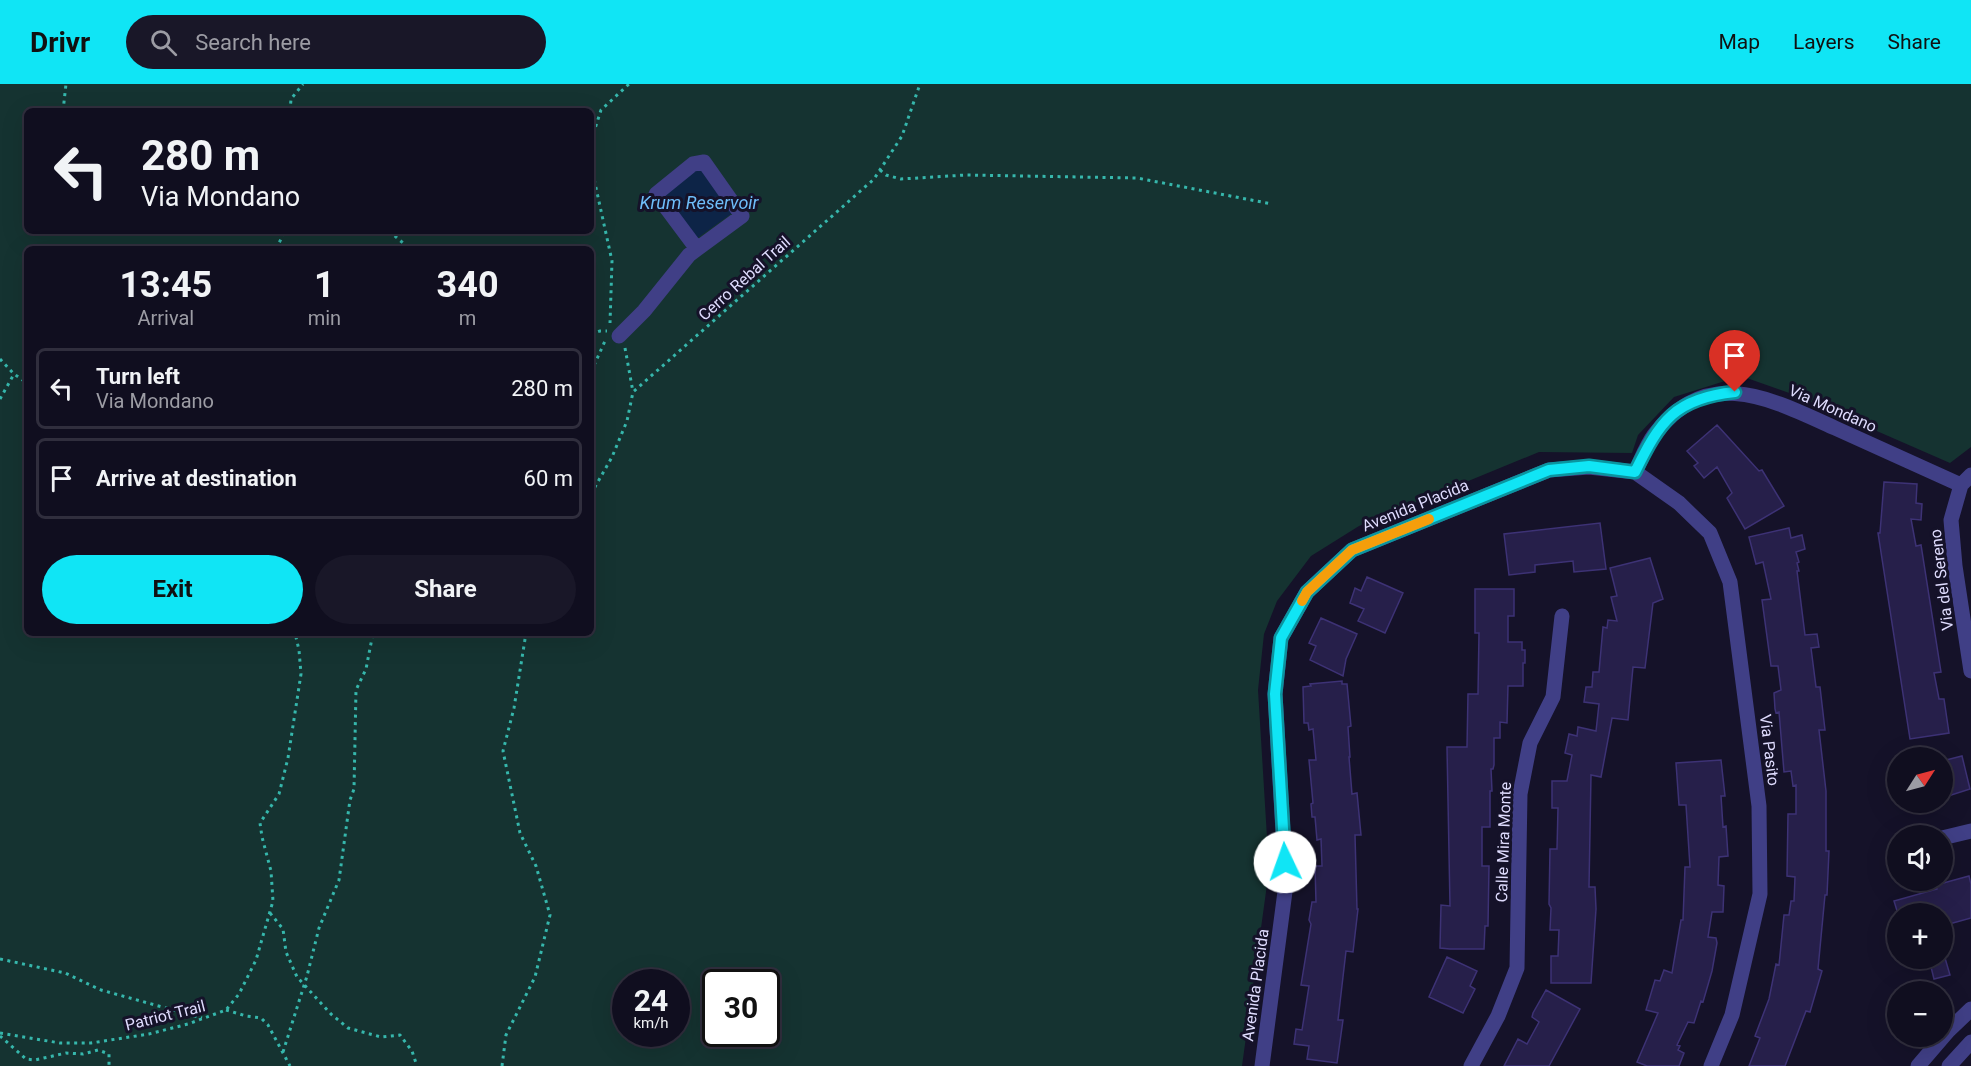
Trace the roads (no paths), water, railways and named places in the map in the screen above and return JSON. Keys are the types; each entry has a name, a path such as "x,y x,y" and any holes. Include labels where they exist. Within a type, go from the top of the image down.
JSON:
{"street":[{"path":"614,333 644,311 689,255 742,216 704,162 693,164 656,194 697,249"},
{"name":"Via Mondano","path":"1635,472 1652,437 1671,416 1708,395 1735,392 1787,406 1966,480"},
{"name":"Avenida Placida","path":"1262,1066 1286,884 1275,694 1281,638 1307,592 1352,550 1549,470 1589,466 1635,472"},
{"name":"Via Pasito","path":"1635,472 1679,503 1710,533 1730,582 1759,806 1760,894 1732,1015 1711,1066"},
{"name":"Via del Sereno","path":"1966,480 1951,520 1955,566 1971,672"},
{"name":"Calle Mira Monte","path":"1471,1066 1498,1016 1517,968 1520,794 1530,743 1553,697 1562,616"},
{"path":"1953,835 1971,831"},
{"path":"1918,1066 1948,1031 1971,1010"},
{"path":"1949,1066 1971,1042"}],"water":[{"name":"Krum Reservoir","path":"701,166 735,211 696,239 663,194"}]}
